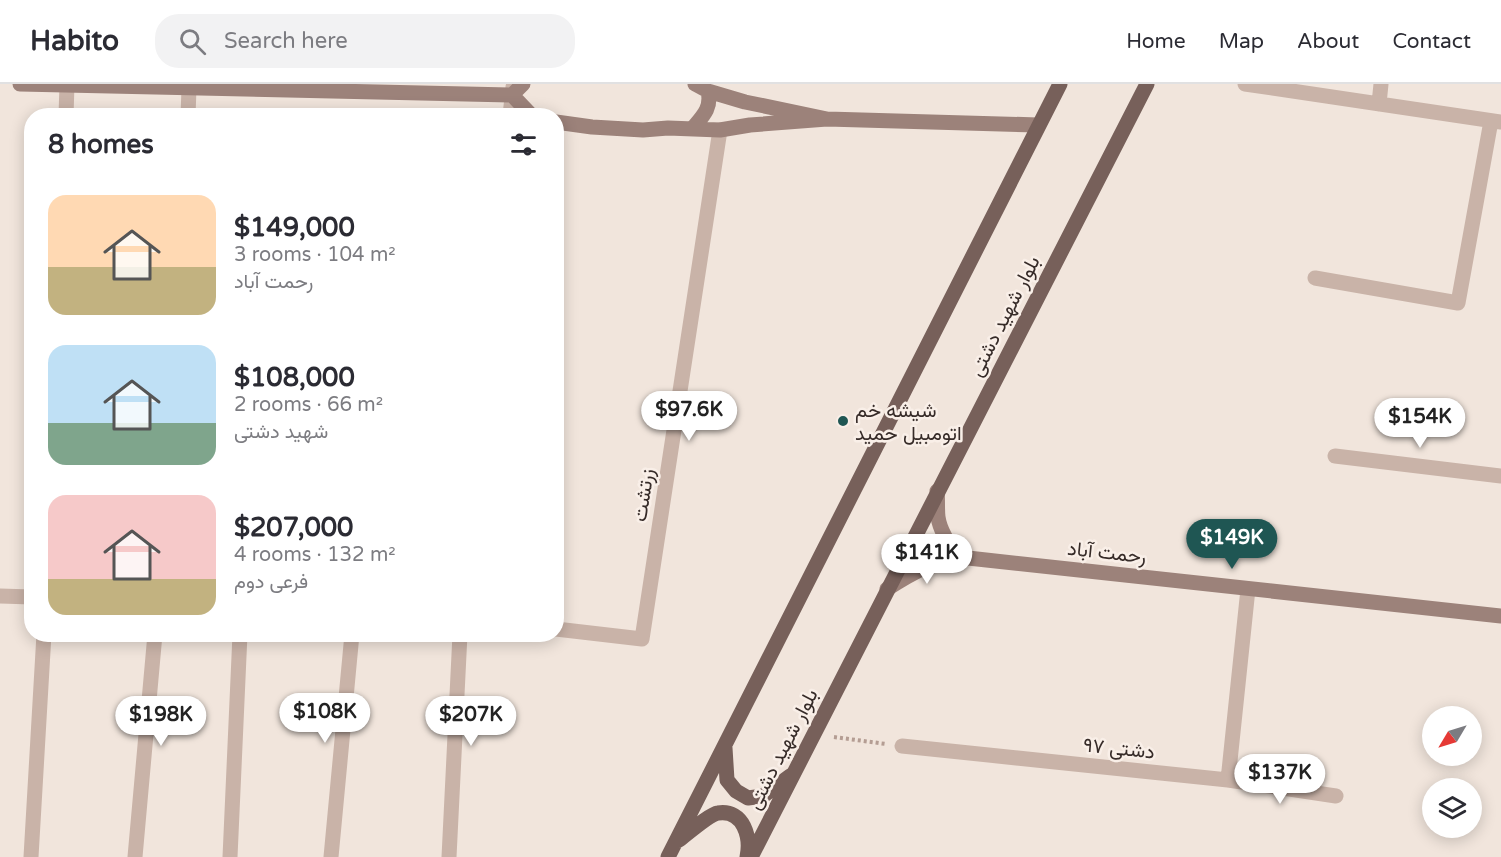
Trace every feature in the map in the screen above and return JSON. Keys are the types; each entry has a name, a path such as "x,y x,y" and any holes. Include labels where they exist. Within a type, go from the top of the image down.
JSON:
{"main road":[{"path":"668,857 1060,84"},
{"name":"بلوار شهید دشتی","path":"749,857 1147,84"},
{"path":"725,745 727,780 736,791 748,798 763,796 794,773"},
{"path":"675,843 717,813 731,814 743,823 748,836 749,857"}],"street":[{"path":"20,84 189,88 513,90 524,84"},
{"path":"1245,84 1496,122 1458,303 1315,278"},
{"path":"1380,104 1381,84"},
{"path":"66,108 67,85"},
{"path":"702,87 745,102 827,119"},
{"path":"692,129 705,114 710,100 702,87"},
{"path":"188,108 189,88"},
{"path":"511,108 513,90"},
{"path":"513,90 526,108"},
{"path":"564,123 643,130 720,130 750,125 827,119 1038,125"},
{"name":"زرتشت","path":"564,630 642,639 720,130"},
{"path":"1335,456 1501,476"},
{"path":"938,491 938,517 948,540 959,557"},
{"path":"887,589 926,567 959,557"},
{"name":"رحمت آباد","path":"959,557 1501,616"},
{"path":"1228,780 1248,589"},
{"path":"0,596 24,597"},
{"path":"31,857 44,642"},
{"path":"135,857 154,642"},
{"path":"230,857 240,642"},
{"path":"331,857 351,642"},
{"path":"449,857 460,642"},
{"name":"دشتی ۹۷","path":"902,746 1228,780 1336,796"}],"path":[{"path":"814,734 902,746"}],"place":[{"name":"شیشه خم اتومبیل حمید","path":"843,421"}]}
